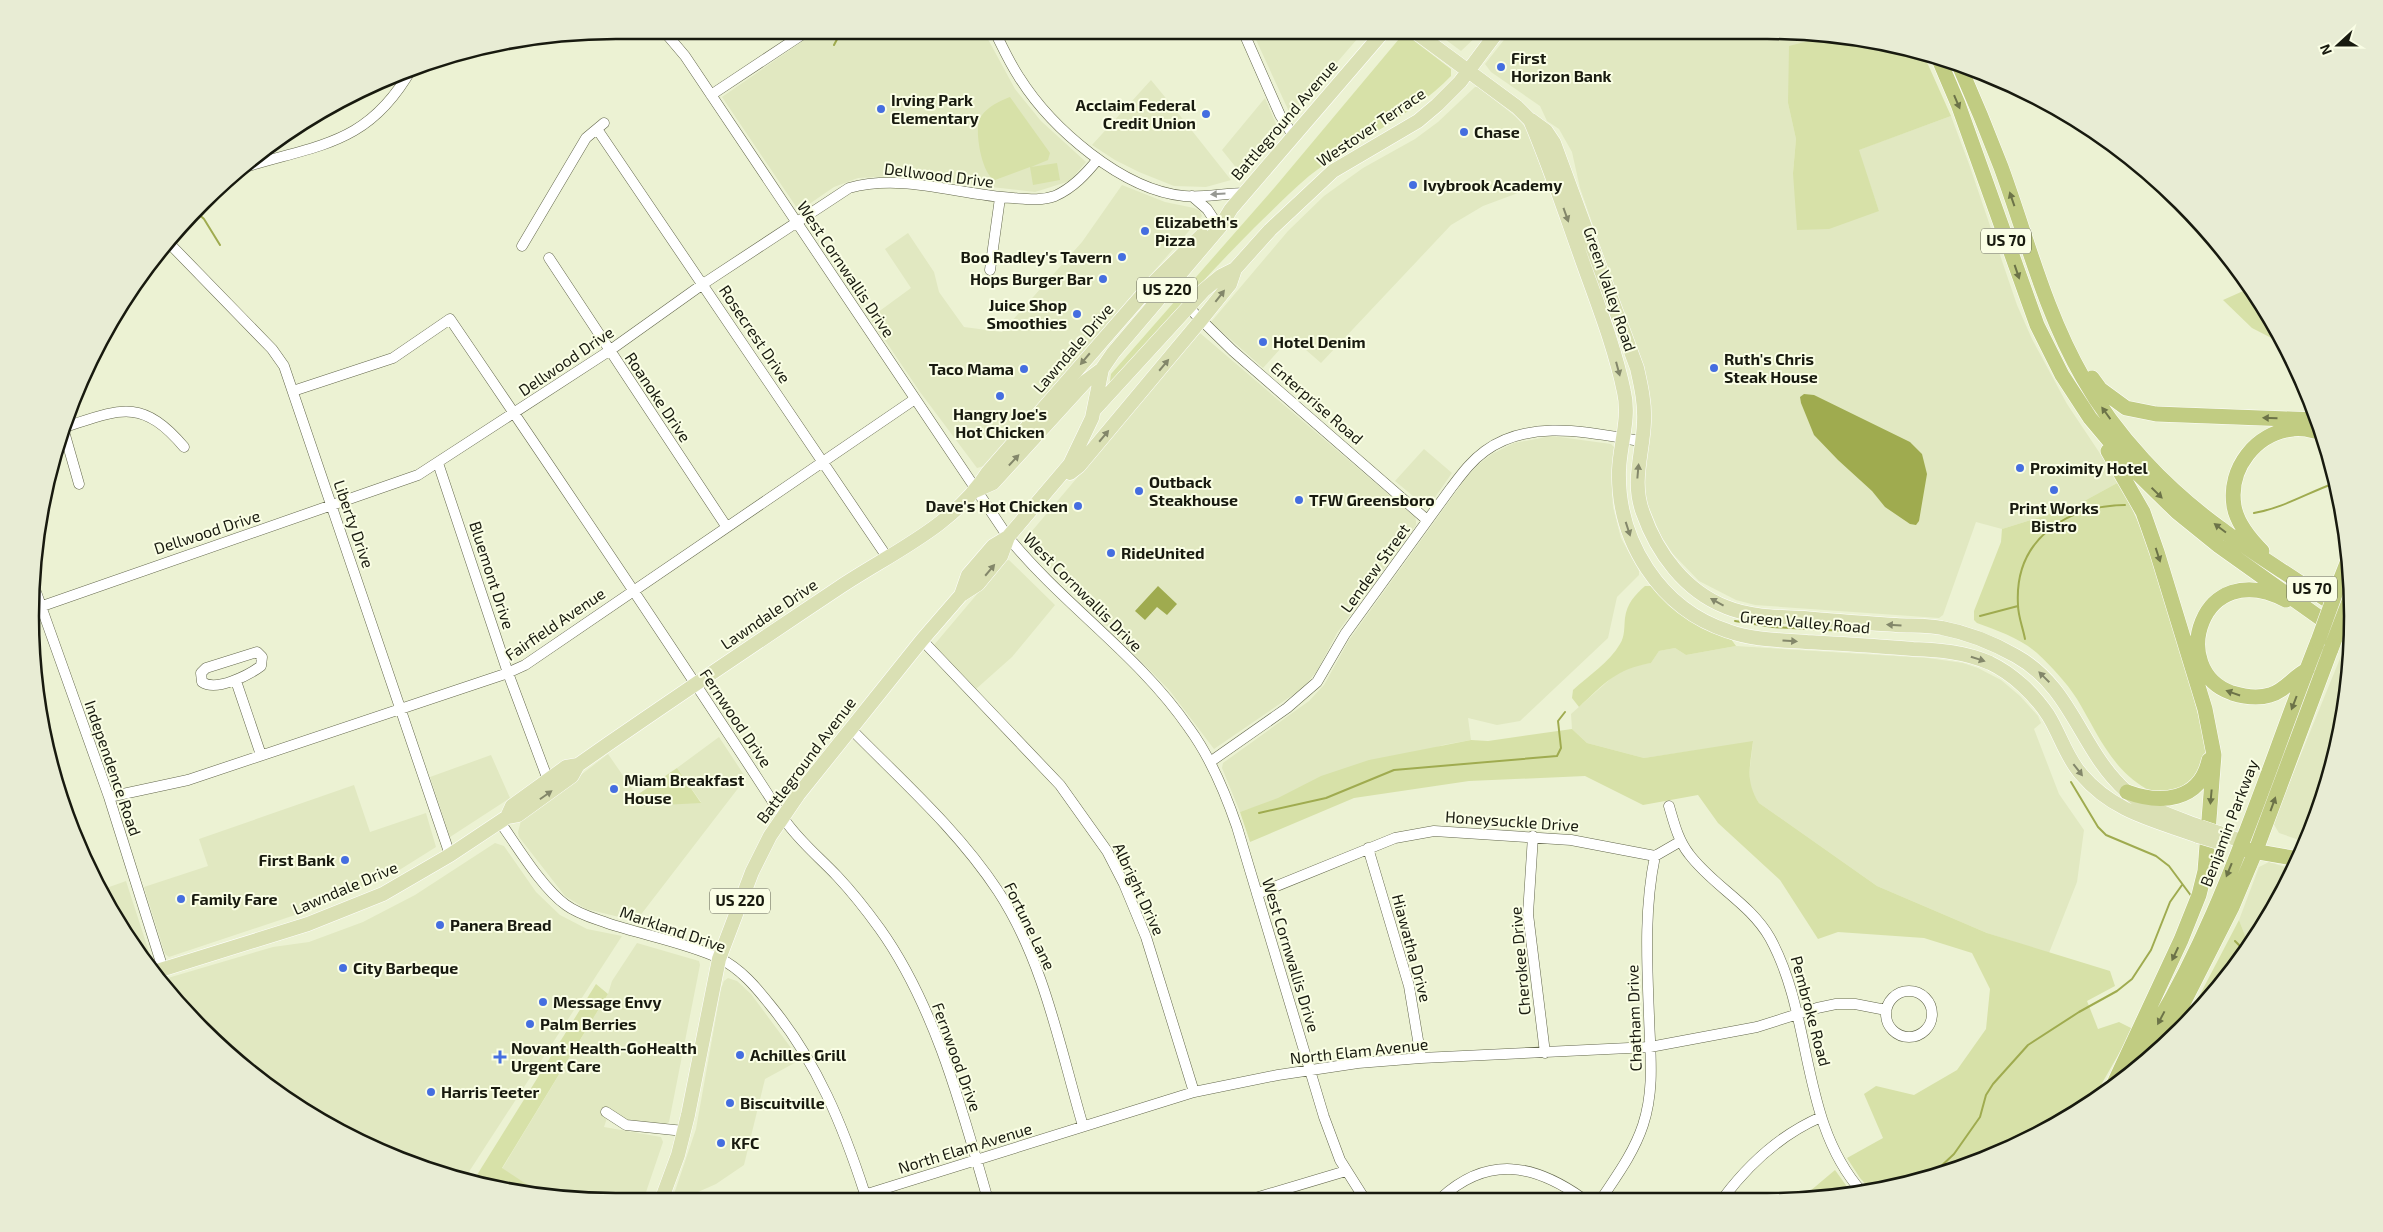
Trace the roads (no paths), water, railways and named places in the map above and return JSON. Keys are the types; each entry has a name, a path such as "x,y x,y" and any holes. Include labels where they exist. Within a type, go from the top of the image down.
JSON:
{"highway":[{"name":"US 70","path":"1942,66 1958,104 2037,325 2062,375 2090,418 2133,469 2177,512 2304,608 2344,635"},
{"name":"US 70","path":"1962,73 2001,166 2041,286 2083,378 2098,401 2152,468 2219,528 2344,611"},
{"path":"1976,78 1993,128 2001,166"},
{"path":"2066,343 2100,389 2126,408 2156,414 2310,420"},
{"path":"2090,418 2143,512 2197,683 2214,754 2205,871 2199,895 2181,940 2119,1073"},
{"path":"2275,564 2252,541 2240,524 2234,506 2233,487 2238,471 2253,447 2273,434 2303,428 2314,431"},
{"name":"Benjamin Parkway","path":"2163,1035 2229,915 2256,850 2325,645 2338,586 2343,574"},
{"path":"2304,608 2267,592 2252,589 2228,593 2206,612 2199,629 2198,639 2202,663 2208,675 2220,687 2238,695 2252,698 2270,695 2281,690 2297,675 2307,670"},
{"name":"Benjamin Parkway","path":"2161,1037 2240,845 2307,670 2325,645 2344,610"},
{"path":"2127,792 2155,800 2177,796 2194,788 2208,768 2210,756 2209,731"},
{"name":"Green Valley Road","path":"2240,845 2291,857"}],"main road":[{"name":"Battleground Avenue","path":"663,1193 684,1131 719,959 752,872 782,816 850,728 922,640 961,595 978,584 1001,556 1008,537 1056,483 1075,456 1094,410 1102,369 1113,353 1220,227 1244,193 1377,39"},
{"path":"1425,39 1468,70"},
{"name":"Westover Terrace","path":"1056,483 1079,466 1201,320 1230,284 1236,269 1270,230 1333,171 1418,121 1438,105 1492,39"},
{"name":"Green Valley Road","path":"1468,70 1546,131 1554,143 1628,343 1644,401 1637,486 1642,512 1667,561 1676,574 1690,586 1726,608 1743,612 1778,617 1941,628 1987,641 2018,658 2046,678 2066,703 2103,766 2127,792 2150,807 2200,832"},
{"name":"Green Valley Road","path":"1530,120 1614,353 1625,394 1626,424 1619,486 1625,519 1633,543 1654,580 1678,605 1698,618 1730,632 1757,638 1950,652 1988,662 2006,672 2035,699 2048,716 2071,760 2081,774 2104,796 2125,811 2219,837 2240,845"},
{"name":"Battleground Avenue","path":"1202,235 1231,209"},
{"path":"1102,369 1101,362 1106,349 1202,235"},
{"name":"Lawndale Drive","path":"504,819 512,806 566,767 578,765 944,520 977,490 988,472 1092,351 1162,273 1202,235"},
{"name":"Westover Terrace","path":"1094,410 1188,307 1221,276 1236,269"},
{"path":"1132,402 1125,387 1154,343"},
{"name":"Lawndale Drive","path":"977,490 992,483 1086,381 1102,369"},
{"name":"Lawndale Drive","path":"161,970 328,917 383,894 450,855 504,819 518,815 572,776 578,765"}],"street":[{"name":"West Cornwallis Drive","path":"671,39 685,56 1008,537 1057,591 1159,690 1189,727 1210,762 1228,800 1335,1147 1346,1170 1361,1193"},
{"path":"711,96 796,39"},
{"path":"999,39 1020,78 1056,122 1113,170 1158,190 1192,196 1244,193"},
{"path":"1247,39 1280,115 1294,137"},
{"path":"258,164 340,140 369,122 389,101 404,79"},
{"name":"Rosecrest Drive","path":"522,246 586,138 600,126 703,284 887,557"},
{"name":"Dellwood Drive","path":"39,607 418,475 609,351 703,284 796,221 849,188 868,183 903,183 1000,198 1035,200 1054,196 1085,175 1098,159"},
{"path":"1192,196 1207,209 1215,222"},
{"path":"990,270 1000,198"},
{"name":"Liberty Drive","path":"173,247 272,349 284,366 450,855"},
{"name":"Roanoke Drive","path":"550,258 609,351 726,526"},
{"name":"Enterprise Road","path":"1188,307 1427,520"},
{"name":"Fernwood Drive","path":"293,391 393,358 450,320 634,589 793,834 836,875 861,904 896,953 935,1032 986,1193"},
{"name":"Fairfield Avenue","path":"109,797 188,780 508,673 526,665 726,526 915,399"},
{"path":"71,426 125,410 150,416 168,429 184,446"},
{"name":"Lendew Street","path":"1210,762 1310,689 1321,676 1345,634 1427,520 1469,465 1486,450 1529,432 1547,430 1641,440"},
{"path":"66,439 79,484"},
{"name":"Bluemont Drive","path":"438,463 508,673 548,780"},
{"name":"Independence Road","path":"39,616 109,797 156,965"},
{"name":"Albright Drive","path":"922,640 1060,785 1107,851 1130,896 1146,937 1194,1092"},
{"path":"253,653 260,654 264,660 262,666 236,680 205,684 201,673 206,668 253,653"},
{"path":"236,680 261,756"},
{"name":"Fortune Lane","path":"850,728 947,824 998,892 1040,977 1083,1126"},
{"name":"Pembroke Road","path":"1669,806 1681,841 1700,866 1754,915 1770,938 1781,962 1796,1014 1821,1118 1843,1166 1857,1186"},
{"name":"Markland Drive","path":"504,819 556,897 578,912 719,959 738,970 754,984 801,1044 838,1118 865,1193"},
{"name":"Honeysuckle Drive","path":"1257,894 1394,838 1434,831 1533,836 1592,843 1655,856"},
{"name":"Cherokee Drive","path":"1533,836 1528,914 1545,1052"},
{"path":"1655,856 1681,841"},
{"name":"Hiawatha Drive","path":"1368,848 1409,986 1421,1058"},
{"name":"Chatham Drive","path":"1605,1193 1629,1158 1644,1124 1650,1092 1646,939 1655,856"},
{"path":"1913,991 1926,998 1932,1011 1932,1019 1923,1033 1916,1036 1900,1036 1888,1025 1886,1010 1889,1003 1899,993 1913,991"},
{"name":"North Elam Avenue","path":"868,1193 1194,1092 1310,1070 1421,1058 1650,1048 1757,1027 1796,1014 1836,1004 1855,1004 1886,1010"},
{"path":"606,1112 626,1125 684,1131"},
{"path":"1727,1193 1745,1171 1765,1152 1812,1121 1821,1118"},
{"path":"1448,1193 1468,1178 1497,1169 1514,1168 1543,1174 1575,1193"},
{"path":"1271,1193 1346,1170"}],"waterway":[{"path":"834,45 837,39"},
{"path":"200,216 220,245"},
{"path":"2254,513 2285,504 2329,485"},
{"path":"2025,639 2018,609 2019,582 2025,562 2034,545 2048,531 2064,520 2082,512 2103,507 2125,505"},
{"path":"1980,616 2018,606"},
{"path":"1735,621 1773,627 1862,632"},
{"path":"1259,813 1326,798 1394,770 1557,756 1561,748 1558,721 1565,712"},
{"path":"2071,782 2098,827 2106,835 2156,856 2169,866 2192,897"},
{"path":"1940,1167 1954,1154 1980,1117 1986,1095 1993,1084 2028,1045 2079,1012 2117,991 2132,979 2151,950 2170,902 2182,885"},
{"path":"2235,941 2240,946"}],"place":[{"name":"First Horizon Bank","path":"1501,67"},
{"name":"Irving Park Elementary","path":"881,109"},
{"name":"Acclaim Federal Credit Union","path":"1206,114"},
{"name":"Chase","path":"1464,132"},
{"name":"Ivybrook Academy","path":"1413,185"},
{"name":"Elizabeth's Pizza","path":"1145,231"},
{"name":"Boo Radley's Tavern","path":"1122,257"},
{"name":"Hops Burger Bar","path":"1103,279"},
{"name":"Juice Shop Smoothies","path":"1077,314"},
{"name":"Hotel Denim","path":"1263,342"},
{"name":"Ruth's Chris Steak House","path":"1714,368"},
{"name":"Taco Mama","path":"1024,369"},
{"name":"Hangry Joe's Hot Chicken","path":"1000,396"},
{"name":"Proximity Hotel","path":"2020,468"},
{"name":"Print Works Bistro","path":"2054,490"},
{"name":"Outback Steakhouse","path":"1139,491"},
{"name":"TFW Greensboro","path":"1299,500"},
{"name":"Dave's Hot Chicken","path":"1078,506"},
{"name":"RideUnited","path":"1111,553"},
{"name":"Miam Breakfast House","path":"614,789"},
{"name":"First Bank","path":"345,860"},
{"name":"Family Fare","path":"181,899"},
{"name":"Panera Bread","path":"440,925"},
{"name":"City Barbeque","path":"343,968"},
{"name":"Message Envy","path":"543,1002"},
{"name":"Palm Berries","path":"530,1024"},
{"name":"Achilles Grill","path":"740,1055"},
{"name":"Novant Health-GoHealth Urgent Care","path":"500,1057"},
{"name":"Harris Teeter","path":"431,1092"},
{"name":"Biscuitville","path":"730,1103"},
{"name":"KFC","path":"721,1143"}]}
